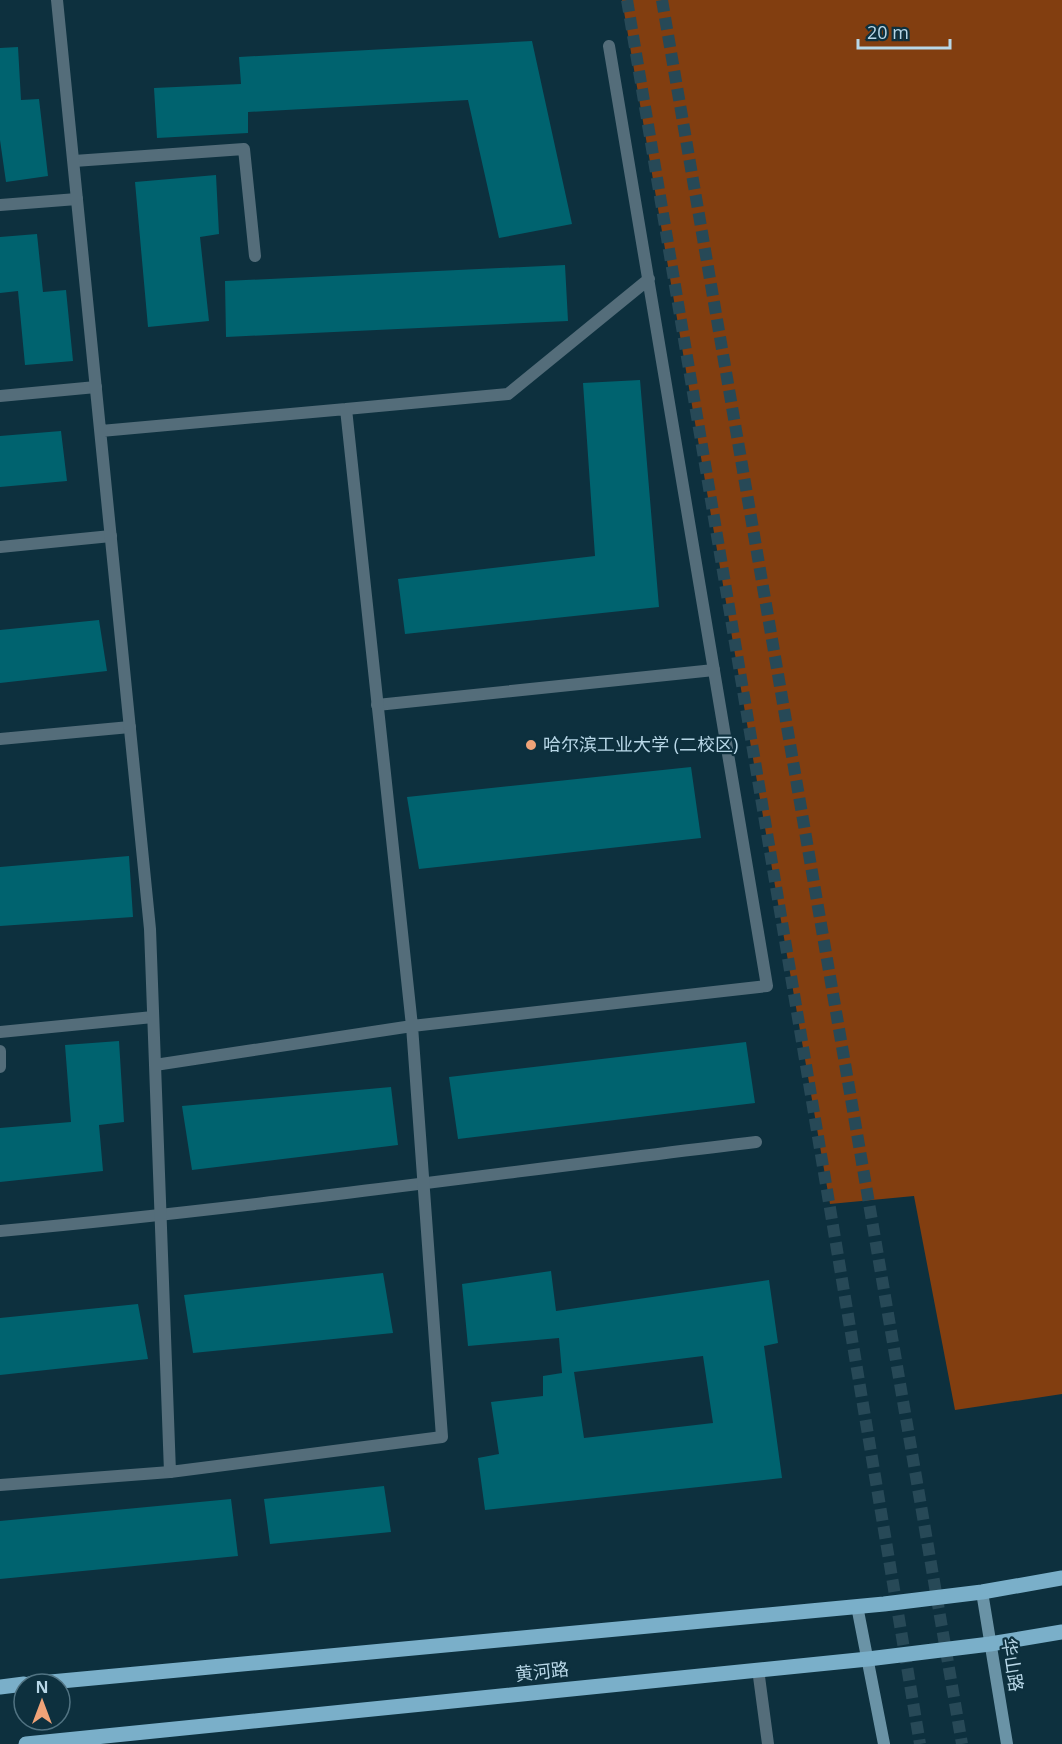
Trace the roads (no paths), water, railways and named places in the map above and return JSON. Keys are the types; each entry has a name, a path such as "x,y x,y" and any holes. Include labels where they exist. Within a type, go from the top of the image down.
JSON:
{"main road":[{"name":"黄河路","path":"72,1680 857,1606 982,1592 1062,1578"},
{"name":"华山路","path":"982,1592 1007,1744"},
{"path":"857,1606 884,1744"},
{"name":"黄河路","path":"26,1744 868,1659 990,1644 1062,1632"}],"street":[{"path":"57,0 150,929 170,1472"},
{"path":"155,1065 412,1026 767,986 609,46"},
{"path":"74,161 244,149 255,256"},
{"path":"0,205 77,199"},
{"path":"101,431 508,394 648,279"},
{"path":"0,396 96,387"},
{"path":"0,1485 170,1472 442,1437 412,1026 346,409"},
{"path":"0,547 111,536"},
{"path":"377,705 714,670"},
{"path":"0,739 130,727"},
{"path":"0,1032 153,1017"},
{"path":"0,1051 0,1067"},
{"path":"0,1231 160,1216 423,1181 756,1142"},
{"path":"758,1669 768,1744"}],"tunnel":[{"path":"627,0 920,1744"},
{"path":"662,0 962,1744"}],"place":[{"name":"哈尔滨工业大学 (二校区)","path":"531,745"}]}
